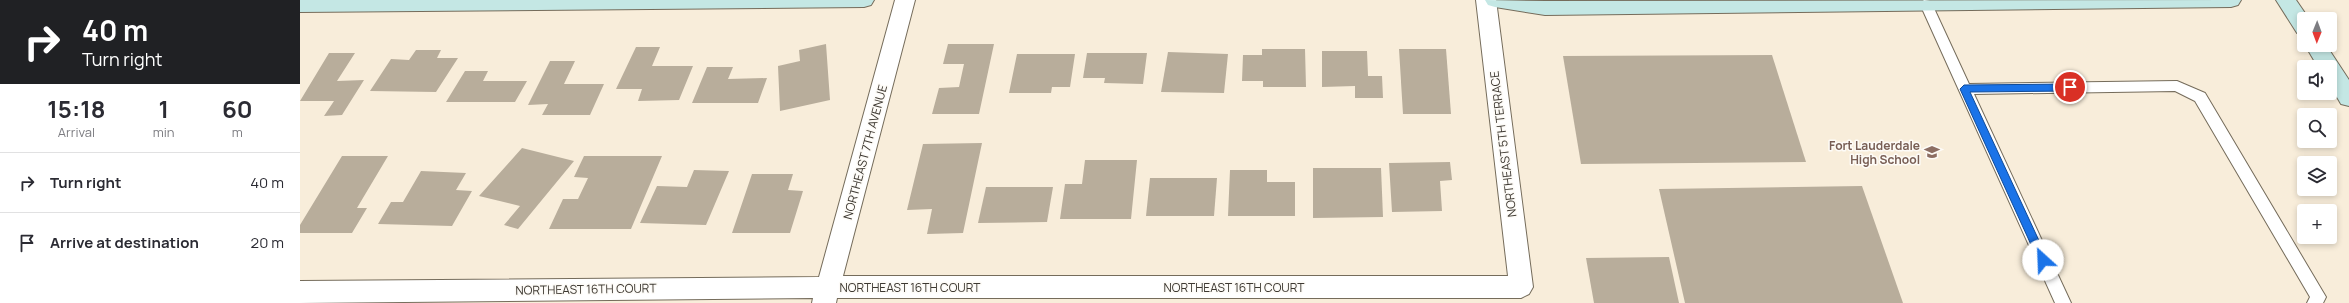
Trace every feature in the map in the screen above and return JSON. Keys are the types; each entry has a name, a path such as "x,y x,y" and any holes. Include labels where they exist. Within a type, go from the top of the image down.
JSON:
{"street":[{"path":"300,5 864,0"},
{"name":"NORTHEAST 7TH AVENUE","path":"826,295 906,0"},
{"name":"NORTHEAST 5TH TERRACE","path":"1486,0 1521,287"},
{"path":"1495,0 1545,8 1881,2 1926,4 2231,0"},
{"path":"2286,0 2297,17"},
{"path":"2337,79 2349,98"},
{"name":"NORTHEAST 16TH COURT","path":"300,292 418,297 826,295 1521,287"}],"lane":[{"path":"1926,4 2063,303"},
{"path":"1964,89 2177,86 2200,97 2318,297 2315,303"}],"building":[{"path":"826,44 830,100 780,111 778,66 800,61 799,50"},
{"path":"948,44 994,44 979,114 932,114 939,88 959,87 964,64 943,64"},
{"path":"636,47 660,47 652,66 693,66 679,100 638,101 642,89 616,89"},
{"path":"1262,49 1305,49 1306,87 1263,87 1263,81 1242,81 1243,55 1262,55"},
{"path":"1399,49 1446,49 1451,114 1403,114"},
{"path":"416,50 441,50 437,58 458,58 436,92 370,91 391,59 409,60"},
{"path":"1322,51 1367,51 1368,76 1382,76 1383,98 1355,98 1355,86 1322,87"},
{"path":"1168,52 1228,54 1224,93 1161,92"},
{"path":"329,53 355,53 337,81 364,80 342,115 324,116 334,101 300,101"},
{"path":"1087,53 1147,53 1143,84 1104,83 1105,78 1083,78"},
{"path":"1017,54 1075,54 1070,87 1052,87 1051,93 1009,93"},
{"path":"1772,55 1806,162 1581,164 1563,56"},
{"path":"550,61 575,61 564,84 604,84 590,115 542,115 548,104 528,105"},
{"path":"707,67 733,67 728,79 767,78 758,103 692,103"},
{"path":"465,71 488,71 483,81 527,81 515,102 446,102"},
{"path":"982,143 963,233 927,234 932,209 907,210 923,144"},
{"path":"522,148 574,161 518,229 504,225 520,206 479,196"},
{"path":"342,156 388,156 357,208 367,208 352,233 300,233 300,225"},
{"path":"584,156 662,156 631,229 549,229 563,199 578,199 588,178 574,177"},
{"path":"1085,160 1137,160 1131,219 1060,219 1065,184 1082,184"},
{"path":"1450,162 1452,180 1440,181 1442,211 1392,212 1389,163"},
{"path":"1313,168 1381,168 1383,217 1313,218"},
{"path":"694,170 729,171 706,225 640,223 657,186 687,187"},
{"path":"1230,170 1267,170 1267,182 1295,182 1295,216 1228,216"},
{"path":"421,171 466,173 456,190 472,191 452,226 378,224 391,202 403,202"},
{"path":"752,174 793,174 788,190 803,191 790,233 732,233"},
{"path":"1150,178 1217,178 1214,216 1146,216"},
{"path":"1862,186 1903,303 1685,303 1659,189"},
{"path":"986,187 1053,187 1047,222 978,223"},
{"path":"1669,257 1679,303 1594,303 1586,258"}],"place":[{"name":"Fort Lauderdale High School","path":"1932,152"}],"route":[{"path":"2043,260 1964,89 2070,87"}]}
